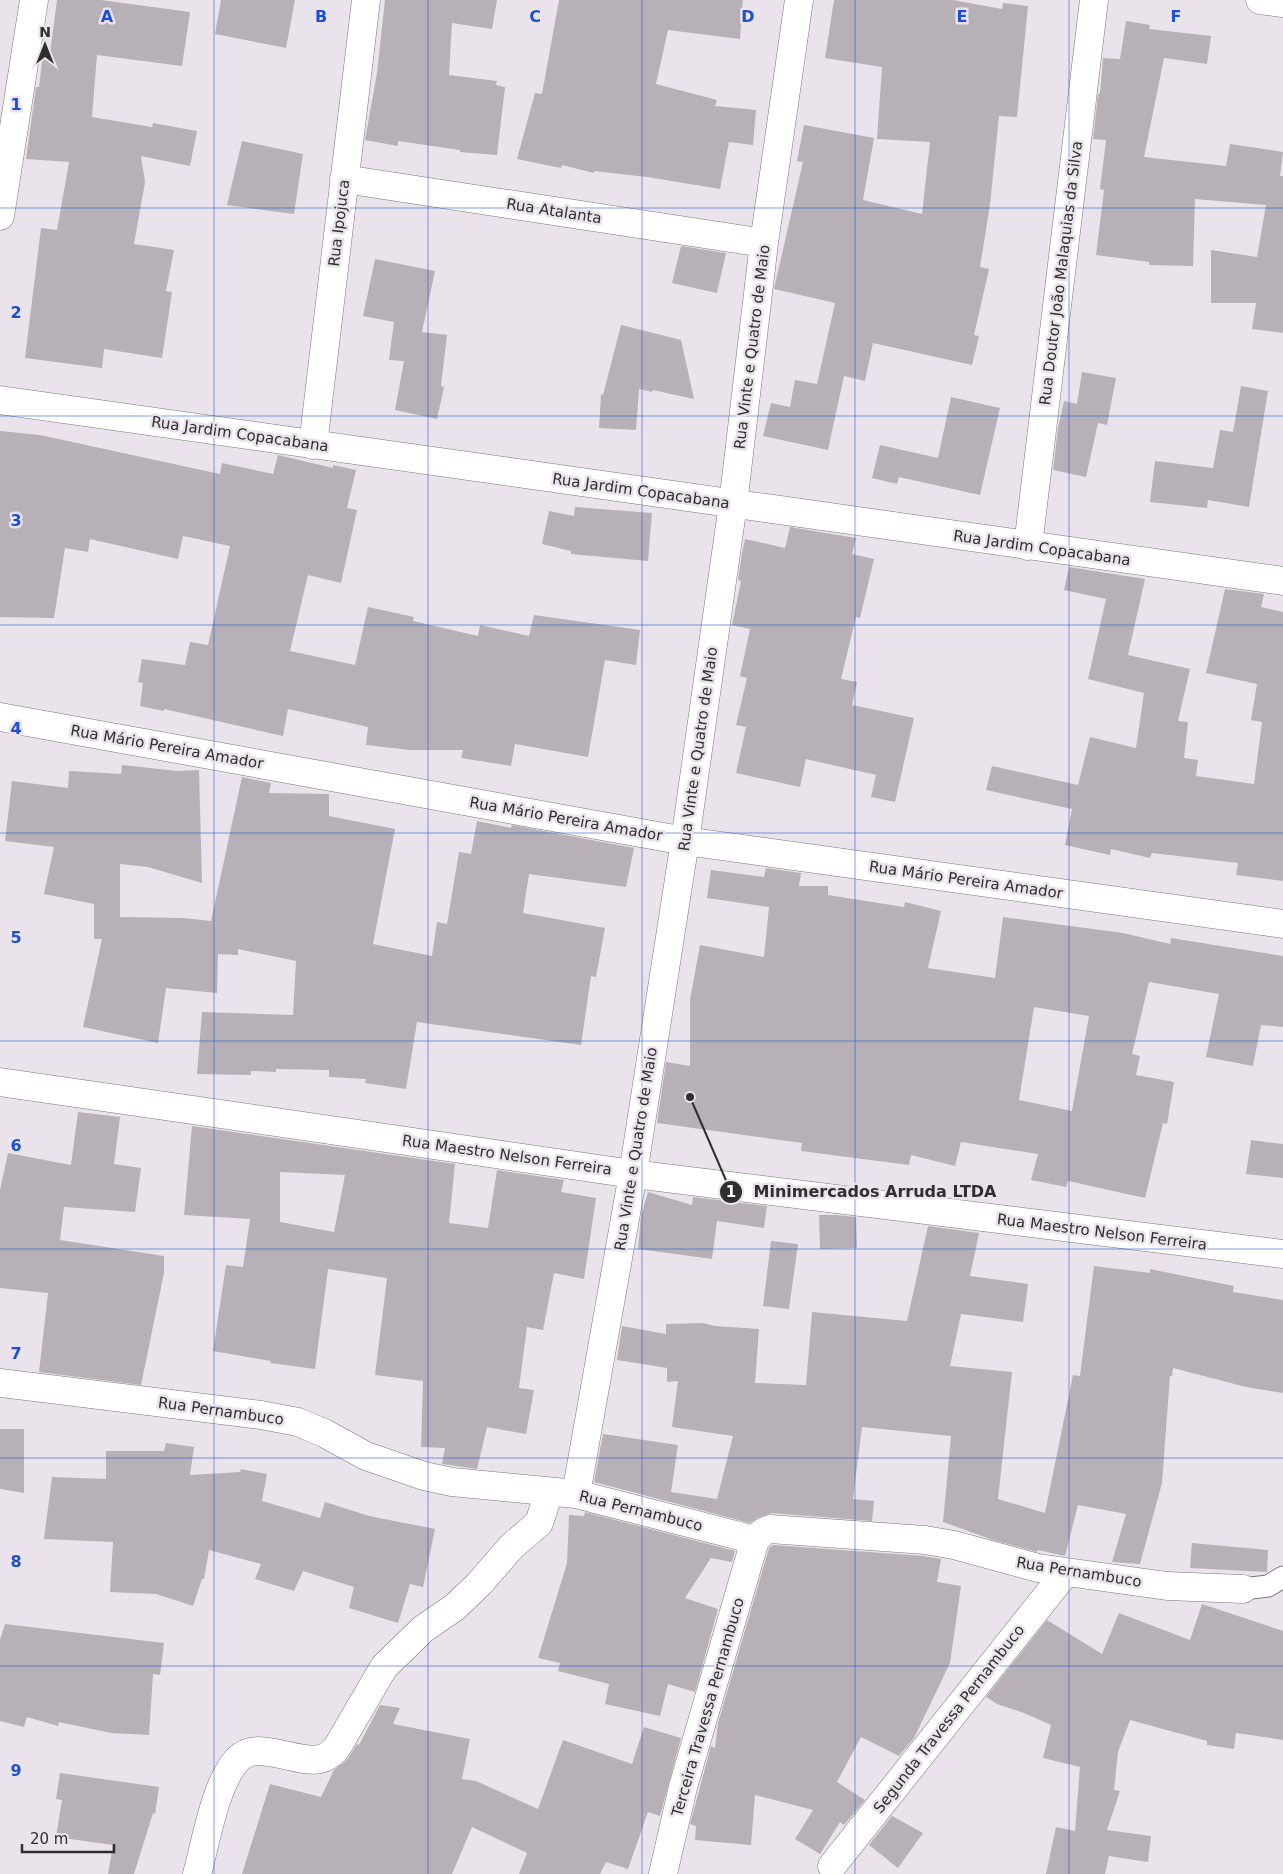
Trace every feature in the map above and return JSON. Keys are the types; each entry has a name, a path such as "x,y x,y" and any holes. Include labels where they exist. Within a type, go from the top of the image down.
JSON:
{"street":[{"path":"0,216 34,0"},
{"name":"Rua Ipojuca","path":"313,445 366,0"},
{"name":"Rua Vinte e Quatro de Maio","path":"576,1494 633,1174 685,841 733,504 764,243 798,0"},
{"name":"Rua Doutor João Malaquias da Silva","path":"1028,546 1094,0"},
{"path":"1260,0 1283,3"},
{"name":"Rua Atalanta","path":"344,179 764,243"},
{"name":"Rua Jardim Copacabana","path":"0,400 1283,581"},
{"name":"Rua Mário Pereira Amador","path":"0,717 685,841 1283,924"},
{"name":"Rua Maestro Nelson Ferreira","path":"0,1082 633,1174 1283,1254"},
{"name":"Rua Pernambuco","path":"0,1383 268,1416 298,1422 324,1433 366,1456 424,1476 452,1482 576,1494 755,1540 763,1532 770,1529 925,1540 954,1545 1038,1568 1167,1586 1243,1589 1268,1586 1283,1577"},
{"path":"197,1874 216,1802 227,1774 239,1758 247,1752 259,1751 320,1760 336,1749 384,1667 423,1629 455,1607 473,1590 512,1546 538,1523 549,1492"},
{"name":"Terceira Travessa Pernambuco","path":"663,1874 683,1787 755,1540"},
{"name":"Segunda Travessa Pernambuco","path":"832,1866 1066,1572"}],"building":[{"path":"57,0 101,0 190,12 182,66 97,55 92,117 152,127 153,123 197,131 190,166 141,156 145,182 134,244 174,250 166,291 172,292 162,358 104,349 102,368 25,358 41,228 57,230 69,162 26,159 36,87 39,87 43,53 50,53"},
{"path":"221,0 295,0 286,48 215,34"},
{"path":"385,0 497,0 492,29 452,23 449,75 497,81 496,85 505,87 497,155 460,152 460,150 398,141 398,146 365,140 377,73"},
{"path":"559,0 743,0 740,39 668,30 656,84 717,100 715,106 756,110 753,145 729,142 720,189 647,177 594,171 594,173 562,165 561,168 517,159 535,93 542,94"},
{"path":"834,0 953,0 1002,9 1003,3 1028,6 1017,117 999,116 990,205 980,267 989,269 974,335 979,336 972,365 873,343 865,381 844,376 828,450 763,436 771,403 790,407 795,380 817,384 835,303 774,289 803,162 797,161 804,125 874,138 863,200 922,214 930,142 877,139 882,67 825,58"},
{"path":"1126,21 1150,25 1149,29 1211,36 1207,64 1164,58 1144,157 1226,166 1230,144 1283,152 1280,176 1283,176 1283,333 1252,329 1256,303 1211,303 1211,250 1257,257 1266,205 1195,199 1193,266 1149,265 1149,262 1096,255 1104,190 1100,189 1106,140 1093,139 1098,94 1100,94 1103,58 1120,59"},
{"path":"242,141 303,154 294,214 227,205"},
{"path":"681,246 726,253 717,293 672,283"},
{"path":"375,259 435,271 422,332 447,335 441,386 444,387 437,419 395,410 404,361 389,360 394,322 363,316"},
{"path":"621,325 681,340 694,399 653,390 652,392 639,389 636,430 599,428 601,394 603,395"},
{"path":"1082,372 1116,378 1107,425 1098,423 1086,477 1053,470 1058,428 1064,401 1077,404"},
{"path":"1241,386 1268,391 1249,507 1208,500 1207,508 1150,502 1155,461 1213,468 1220,430 1233,432"},
{"path":"951,397 1000,408 980,495 899,477 897,484 872,478 880,445 938,458"},
{"path":"0,431 40,435 220,474 222,463 273,474 278,455 333,468 333,465 356,470 347,508 357,510 341,583 308,575 290,651 355,665 368,607 414,617 413,621 478,636 480,625 529,636 534,615 640,630 636,665 605,660 588,757 515,744 511,766 461,758 463,750 410,750 366,745 368,727 288,709 283,736 164,709 164,711 140,706 143,683 138,682 142,659 185,665 190,642 208,645 230,546 183,536 178,559 90,539 88,552 65,548 54,618 0,617"},
{"path":"575,507 652,513 648,561 571,554 571,551 542,544 549,511 574,516"},
{"path":"790,527 856,538 852,554 874,559 860,618 856,617 841,679 857,682 852,705 914,718 895,802 871,797 876,775 806,759 800,787 736,773 746,727 736,725 747,678 740,676 750,629 732,625 741,581 738,580 745,539 785,548"},
{"path":"1069,567 1145,579 1128,655 1190,669 1178,721 1188,722 1184,758 1198,760 1196,776 1254,784 1262,722 1251,720 1257,684 1206,673 1225,589 1264,594 1261,607 1283,612 1283,881 1236,875 1238,863 1152,853 1150,858 1111,849 1110,855 1065,845 1072,809 986,790 992,766 1078,785 1090,737 1136,748 1144,693 1088,679 1106,599 1064,590"},
{"path":"122,765 178,771 199,770 202,883 148,867 120,864 120,917 183,918 211,921 242,777 271,783 269,793 329,794 329,816 395,829 373,944 432,956 437,922 447,924 459,852 471,854 477,821 511,828 512,825 634,848 626,887 529,874 523,913 605,928 596,977 591,976 581,1045 417,1022 406,1089 365,1083 366,1079 329,1077 329,1070 276,1069 276,1072 251,1071 251,1075 197,1074 202,1012 293,1015 296,961 238,949 238,955 218,954 217,993 166,988 158,1043 83,1027 102,939 94,939 94,904 44,894 54,847 5,841 12,781 68,788 69,771 121,774"},
{"path":"766,868 801,873 799,886 828,886 828,895 904,907 905,902 941,911 928,968 995,978 1003,917 1123,933 1170,944 1171,938 1283,956 1283,1027 1261,1025 1253,1066 1206,1057 1219,994 1149,982 1132,1054 1140,1056 1136,1075 1174,1082 1167,1124 1163,1123 1145,1198 1068,1181 1066,1187 1031,1180 1038,1154 961,1142 955,1166 911,1155 909,1165 801,1151 802,1143 657,1123 666,1062 690,1066 690,1000 700,945 764,957 769,907 707,898 711,870 764,877","holes":["1034,1007 1089,1016 1072,1111 1019,1100"]},
{"path":"78,1112 120,1117 114,1164 141,1168 135,1212 64,1207 60,1240 164,1256 164,1273 141,1385 39,1372 48,1293 0,1288 0,1190 8,1153 71,1165"},
{"path":"192,1126 455,1164 449,1223 488,1228 497,1170 564,1180 561,1192 596,1198 584,1279 554,1273 543,1330 527,1327 519,1388 534,1390 526,1434 487,1427 477,1469 442,1464 445,1448 421,1447 423,1381 375,1375 387,1278 328,1269 315,1369 270,1363 271,1361 213,1351 226,1265 243,1267 250,1219 184,1215","holes":["280,1172 345,1175 334,1232 280,1222"]},
{"path":"1251,1140 1283,1144 1283,1178 1246,1174"},
{"path":"648,1192 692,1205 693,1197 767,1206 764,1228 717,1221 712,1259 638,1249 641,1216"},
{"path":"819,1215 856,1217 857,1248 820,1249"},
{"path":"928,1226 979,1233 970,1276 1028,1284 1023,1322 961,1314 950,1366 1012,1372 998,1499 1045,1513 1073,1375 1080,1376 1094,1266 1150,1273 1150,1269 1234,1286 1233,1292 1283,1300 1283,1393 1246,1387 1173,1368 1172,1376 1170,1376 1162,1483 1140,1564 1112,1562 1126,1514 1078,1505 1065,1556 1038,1550 1037,1552 993,1540 943,1522 951,1436 862,1427 853,1499 874,1501 872,1521 771,1513 757,1518 750,1523 594,1482 603,1434 678,1445 671,1492 717,1499 733,1436 672,1427 678,1381 667,1382 667,1368 617,1360 622,1326 666,1334 666,1324 703,1323 715,1326 759,1329 755,1383 806,1385 812,1312 907,1321"},
{"path":"771,1241 798,1244 789,1309 763,1306"},
{"path":"0,1429 24,1429 24,1493 0,1489"},
{"path":"166,1443 194,1447 190,1475 240,1472 241,1469 267,1474 262,1501 320,1518 325,1502 369,1516 435,1529 423,1587 410,1584 398,1623 349,1608 354,1587 303,1571 294,1591 255,1579 261,1564 209,1550 204,1579 202,1579 193,1606 156,1594 110,1592 113,1542 44,1539 52,1477 106,1479 106,1451 164,1451"},
{"path":"585,1512 735,1551 732,1562 711,1558 685,1598 718,1609 695,1692 668,1684 660,1716 605,1704 609,1684 558,1671 560,1663 538,1658 567,1563 569,1515 584,1516"},
{"path":"1192,1543 1268,1550 1267,1572 1190,1568"},
{"path":"773,1545 941,1559 937,1582 961,1586 950,1663 914,1738 899,1756 861,1737 837,1782 865,1800 844,1825 840,1822 820,1854 795,1839 813,1810 755,1795 751,1845 695,1840 696,1826 690,1824 711,1746 715,1748 718,1723 769,1548"},
{"path":"1202,1604 1283,1631 1283,1740 1236,1733 1234,1749 1207,1745 1207,1741 1130,1720 1118,1752 1114,1790 1120,1791 1107,1830 1151,1836 1148,1862 1109,1856 1105,1874 1046,1874 1056,1827 1075,1831 1080,1767 1043,1758 1051,1725 997,1704 986,1697 1047,1620 1102,1654 1119,1613 1190,1640"},
{"path":"5,1624 164,1643 160,1675 153,1674 149,1735 111,1733 59,1722 58,1726 27,1717 24,1727 0,1721 0,1640"},
{"path":"380,1705 400,1708 393,1724 470,1739 462,1779 476,1781 538,1809 563,1740 632,1764 644,1727 681,1738 660,1816 648,1812 628,1869 606,1862 600,1874 519,1874 527,1853 472,1827 452,1874 242,1874 270,1784 321,1797 334,1770 347,1760 357,1744 359,1745"},
{"path":"60,1773 159,1787 155,1814 153,1813 134,1874 108,1874 113,1845 56,1837 62,1800 56,1799"},
{"path":"892,1816 923,1833 898,1868 869,1845"}],"place":[{"name":"Minimercados Arruda LTDA","path":"690,1097"}]}
